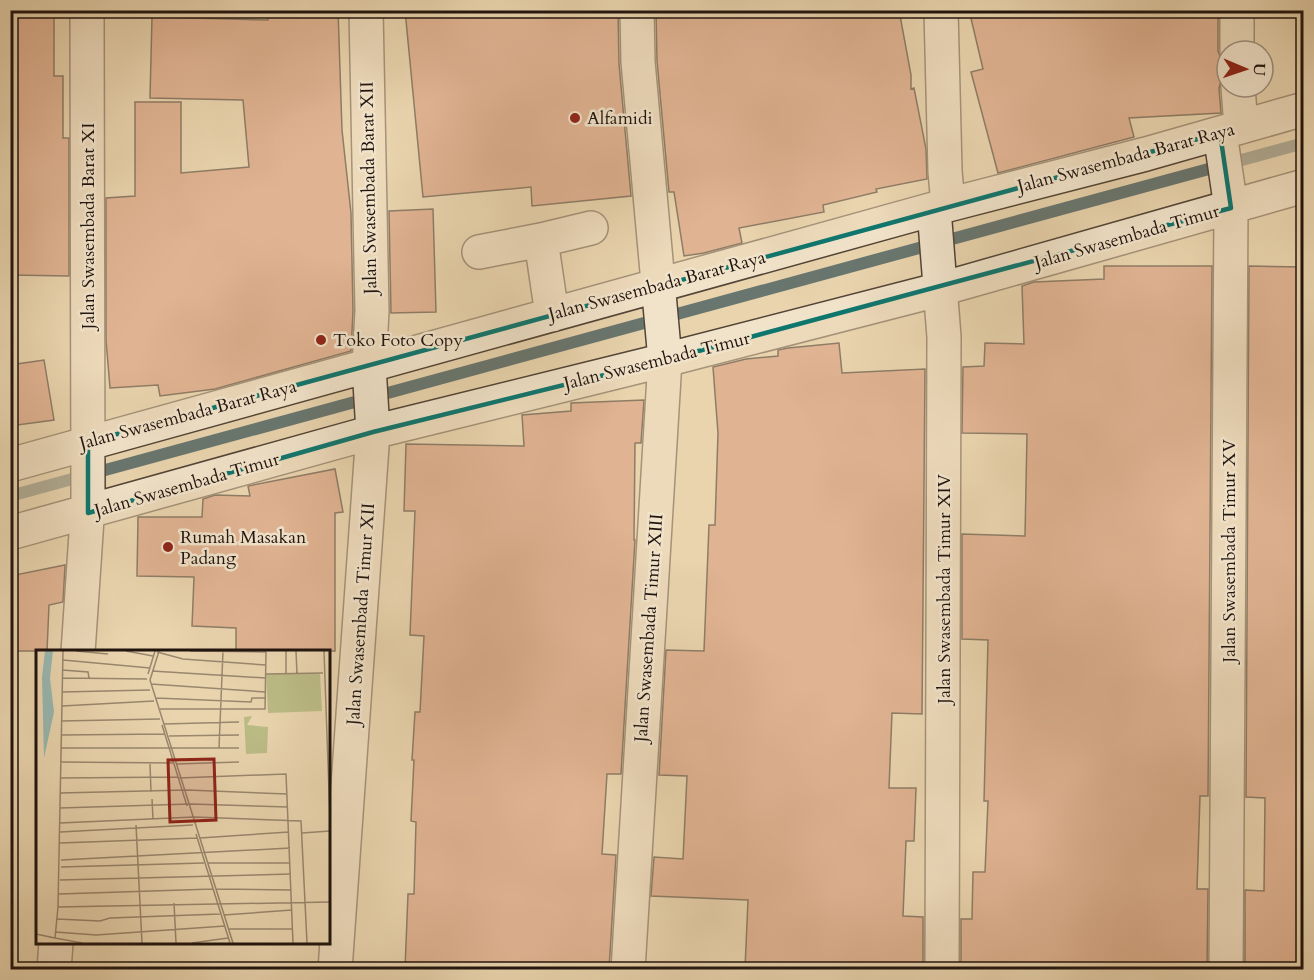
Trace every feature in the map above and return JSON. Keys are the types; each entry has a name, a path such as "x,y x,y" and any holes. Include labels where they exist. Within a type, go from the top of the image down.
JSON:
{"street":[{"name":"Jalan Swasembada Barat XI","path":"78,650 88,508 87,10"},
{"name":"Jalan Swasembada Barat XII","path":"366,10 372,311 370,371"},
{"name":"Jalan Swasembada Timur XIII","path":"628,969 665,353 639,74 637,10"},
{"name":"Jalan Swasembada Timur XIV","path":"941,10 945,171 939,211 944,337 942,969"},
{"path":"1237,10 1237,39"},
{"name":"Jalan Swasembada Timur XV","path":"1226,969 1230,204 1227,133 1235,99"},
{"name":"Jalan Swasembada Barat Raya","path":"10,465 88,451 370,371 552,315 660,293 939,211 1227,133 1304,109"},
{"name":"Jalan Swasembada Timur","path":"10,533 88,508 372,428 1304,186"},
{"path":"479,252 591,228"},
{"path":"541,240 552,315"},
{"name":"Jalan Swasembada Timur XII","path":"335,969 372,428 370,371"},
{"path":"54,969 56,944"}],"highlighted area":[{"path":"1220,133 1231,208 665,360 373,432 88,513 88,442"}],"building":[{"path":"10,10 54,10 54,76 63,76 63,138 69,138 69,276 10,275"},
{"path":"268,10 338,10 342,130 351,213 353,311 351,351 215,389 160,396 158,385 110,388 106,340 106,198 135,196 135,102 181,102 181,173 249,167 243,100 150,98 152,17 268,20"},
{"path":"405,10 618,10 619,64 631,196 532,206 531,187 423,197"},
{"path":"656,10 899,10 911,75 911,89 914,88 926,149 927,179 876,189 877,192 823,205 824,212 739,228 742,243 684,256 674,192 669,192 657,61"},
{"path":"969,10 1218,10 1218,39 1215,39 1215,99 1220,99 1221,113 1129,118 1134,137 998,173 971,72 983,69"},
{"path":"433,209 436,312 391,313 389,211"},
{"path":"1104,266 1212,266 1208,796 1200,796 1197,889 1208,889 1207,969 961,969 961,919 972,919 973,872 985,872 988,801 984,801 988,640 962,639 962,534 1025,536 1027,434 962,433 963,367 984,366 985,343 1024,344 1022,286 1034,282 1104,279"},
{"path":"1249,266 1304,267 1304,969 1245,969 1245,890 1264,891 1265,798 1246,797"},
{"path":"839,343 842,373 925,369 922,714 892,713 889,788 916,788 914,841 906,841 903,916 923,917 923,969 745,969 748,900 651,896 654,857 683,859 687,776 659,775 666,650 704,651 709,525 715,525 718,433 713,367 746,359 778,356 778,350 788,348"},
{"path":"44,360 54,420 10,426 10,365"},
{"path":"644,400 641,443 635,443 635,540 621,774 607,774 602,854 616,855 609,969 405,969 408,894 414,894 416,822 411,821 414,760 412,760 415,712 420,712 424,636 410,635 415,511 404,511 406,444 524,446 522,415 571,411 571,403"},
{"path":"335,469 343,512 335,513 335,651 236,650 236,628 192,626 194,577 137,576 138,517 202,517 203,499 215,495 250,496 248,486"},
{"path":"65,565 63,602 49,605 47,650 10,651 10,576"}],"waterway":[{"path":"10,496 1304,143"}],"place":[{"name":"Alfamidi","path":"575,118"},
{"name":"Toko Foto Copy","path":"321,340"},
{"name":"Rumah Masakan Padang","path":"168,547"}]}
